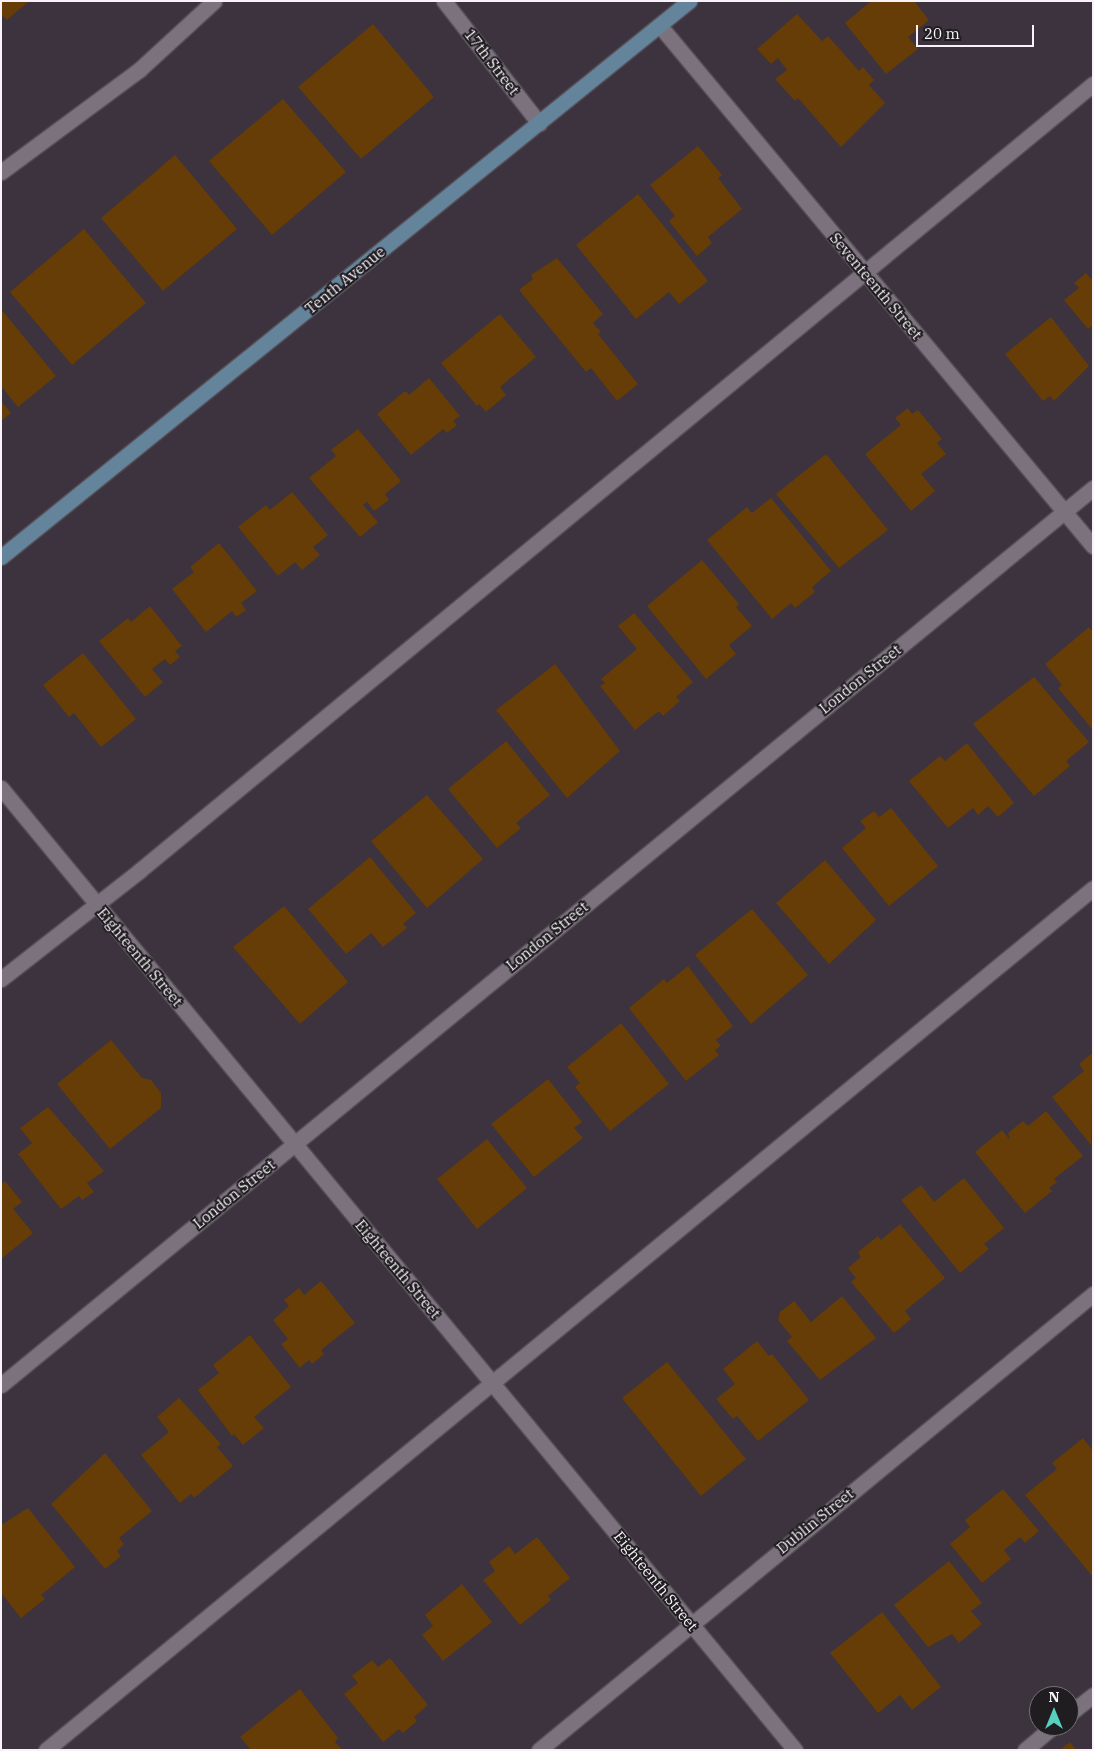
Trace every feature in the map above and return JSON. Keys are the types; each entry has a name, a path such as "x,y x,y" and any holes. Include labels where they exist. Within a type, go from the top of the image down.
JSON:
{"main road":[{"name":"Tenth Avenue","path":"1,557 689,1"}],"street":[{"path":"1,172 139,70 214,1"},
{"name":"17th Street","path":"444,1 539,123"},
{"name":"Seventeenth Street","path":"660,26 1093,546"},
{"path":"1,979 1093,84"},
{"name":"London Street","path":"1,1385 1093,488"},
{"name":"Eighteenth Street","path":"1,788 795,1750"},
{"path":"46,1750 1093,888"},
{"name":"Dublin Street","path":"538,1750 1093,1294"},
{"path":"1079,1706 1093,1695"},
{"path":"1025,1750 1042,1736"}],"building":[{"path":"1,1 29,1 7,20 1,14"},
{"path":"871,1 914,1 929,20 908,37 918,49 886,74 845,23"},
{"path":"797,14 822,41 828,36 859,71 863,67 874,80 869,85 885,103 841,147 798,98 795,101 775,79 787,70 778,58 771,64 757,49"},
{"path":"373,24 434,97 361,159 298,87"},
{"path":"283,99 346,172 272,235 209,161"},
{"path":"698,146 722,175 718,178 742,209 708,237 712,243 697,256 669,221 675,216 650,185"},
{"path":"175,155 237,229 163,291 101,218"},
{"path":"638,194 708,281 679,304 669,292 636,319 576,245"},
{"path":"84,229 146,303 72,365 10,292"},
{"path":"557,258 603,314 593,323 601,332 598,334 638,384 617,401 591,368 586,372 519,290 533,279 531,275"},
{"path":"1086,273 1091,279 1093,278 1093,325 1088,329 1064,300 1079,288 1074,283"},
{"path":"1,309 56,376 18,407 1,386"},
{"path":"500,314 536,357 500,387 506,395 486,412 479,404 477,406 441,363"},
{"path":"1051,317 1089,366 1054,401 1050,396 1043,401 1005,354"},
{"path":"429,378 460,416 453,421 457,425 447,433 443,429 411,455 377,414 405,391 409,395"},
{"path":"1,401 11,413 1,421"},
{"path":"908,408 912,414 918,410 942,439 937,443 946,454 921,474 935,491 911,511 865,454 901,425 895,418"},
{"path":"358,429 401,481 385,494 389,500 374,511 367,502 363,505 378,522 360,537 309,478 336,456 331,450"},
{"path":"826,454 888,530 839,568 776,494"},
{"path":"292,492 328,535 313,547 320,555 302,570 295,562 278,576 238,527 266,505 270,510"},
{"path":"771,498 831,571 812,587 815,592 795,608 791,603 772,619 707,540 747,507 752,513"},
{"path":"219,543 257,591 241,603 246,610 236,617 232,611 206,632 172,589 194,572 190,567"},
{"path":"702,560 739,604 736,607 752,626 729,645 736,654 706,679 647,606"},
{"path":"150,606 182,646 175,651 180,657 170,665 165,659 152,669 163,682 145,697 99,641 128,618 131,622"},
{"path":"634,613 693,682 676,697 680,701 663,716 659,711 635,730 600,686 605,683 601,679 637,649 618,626"},
{"path":"1089,627 1093,632 1093,730 1058,688 1062,685 1045,664"},
{"path":"83,653 136,719 101,747 74,713 69,717 43,685"},
{"path":"555,664 620,751 567,798 496,710"},
{"path":"1034,677 1089,742 1066,761 1070,766 1034,796 973,724"},
{"path":"506,741 550,795 516,823 521,828 497,848 448,789"},
{"path":"967,743 1014,803 998,817 988,806 978,815 973,808 948,828 909,781 940,756 945,761"},
{"path":"427,795 483,859 427,908 371,841"},
{"path":"891,808 938,866 889,906 842,848 866,828 860,821 874,811 879,817"},
{"path":"370,857 416,913 403,924 407,928 383,947 371,933 346,954 308,909"},
{"path":"825,860 876,920 829,964 776,903"},
{"path":"284,906 348,982 300,1024 233,947"},
{"path":"752,909 808,975 751,1024 695,955"},
{"path":"688,966 733,1026 716,1040 721,1046 715,1050 719,1055 686,1081 629,1008 664,979 667,983"},
{"path":"621,1023 669,1084 610,1131 575,1087 580,1083 567,1067"},
{"path":"111,1040 142,1078 151,1080 161,1093 161,1108 110,1149 57,1084"},
{"path":"1091,1054 1093,1056 1091,1145 1052,1097 1084,1071 1079,1064"},
{"path":"548,1079 582,1122 574,1128 583,1138 534,1177 491,1124"},
{"path":"48,1107 104,1171 87,1183 94,1192 82,1200 79,1196 61,1209 18,1154 32,1143 20,1128"},
{"path":"1046,1111 1083,1156 1054,1179 1057,1182 1049,1188 1052,1191 1025,1213 975,1152 1002,1130 1010,1140 1008,1133 1023,1121 1028,1126"},
{"path":"487,1139 527,1188 477,1229 437,1179"},
{"path":"964,1178 1004,1228 984,1244 989,1249 960,1273 901,1200 921,1185 934,1202"},
{"path":"5,1181 22,1202 13,1209 33,1233 1,1259 1,1184"},
{"path":"900,1224 945,1278 905,1311 911,1319 894,1333 851,1282 856,1278 848,1268 861,1257 858,1252 878,1236 881,1240"},
{"path":"321,1281 355,1323 321,1350 324,1354 312,1364 309,1360 300,1368 281,1344 288,1339 273,1320 289,1306 284,1300 299,1288 304,1295"},
{"path":"842,1296 876,1338 820,1380 787,1341 792,1337 778,1320 780,1312 794,1301 811,1322"},
{"path":"250,1335 291,1387 254,1417 264,1428 243,1445 234,1434 232,1436 198,1390 219,1373 213,1365"},
{"path":"757,1341 769,1356 772,1354 809,1400 758,1441 737,1416 733,1419 716,1399 735,1384 723,1369"},
{"path":"667,1362 746,1459 701,1496 622,1398"},
{"path":"179,1398 221,1444 217,1447 233,1466 194,1498 191,1494 180,1503 141,1455 169,1432 157,1417"},
{"path":"1083,1438 1093,1451 1093,1577 1025,1495 1057,1469 1052,1463"},
{"path":"105,1453 152,1511 119,1538 124,1544 117,1551 121,1556 105,1569 51,1504"},
{"path":"1003,1489 1039,1531 1025,1543 1020,1537 1004,1550 1011,1559 982,1583 950,1544 970,1527 965,1520"},
{"path":"28,1508 75,1567 41,1595 45,1599 21,1618 1,1593 1,1525"},
{"path":"537,1537 570,1578 548,1596 551,1600 520,1625 483,1580 495,1571 489,1562 509,1546 515,1554"},
{"path":"949,1561 982,1603 971,1611 982,1624 959,1643 952,1634 928,1647 894,1605"},
{"path":"462,1584 492,1622 443,1661 422,1635 433,1626 425,1615"},
{"path":"882,1612 941,1687 912,1710 900,1695 878,1713 830,1653"},
{"path":"390,1658 428,1705 414,1717 417,1721 403,1733 399,1729 383,1742 344,1694 358,1683 352,1676 372,1660 378,1667"},
{"path":"300,1689 338,1738 335,1742 342,1750 251,1750 240,1737"},
{"path":"1070,1742 1076,1750 1060,1750"}]}
